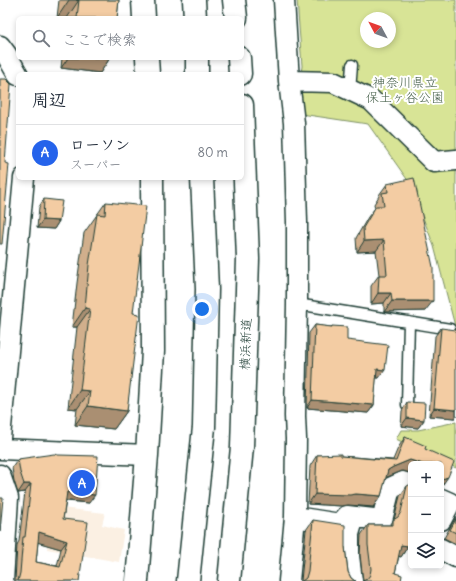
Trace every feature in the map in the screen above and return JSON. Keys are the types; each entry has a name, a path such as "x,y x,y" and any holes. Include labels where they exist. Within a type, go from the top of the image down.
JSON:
{"main road":[{"path":"143,0 144,16"},
{"path":"194,0 195,16"},
{"path":"234,0 236,16"},
{"path":"147,60 148,72"},
{"path":"197,60 197,72"},
{"path":"239,60 240,72"},
{"name":"横浜新道","path":"229,581 242,447 247,282 244,164"},
{"path":"137,581 147,455 153,351 152,180"},
{"path":"188,581 204,428 207,289 202,180"}],"street":[{"path":"284,0 289,81 294,123 297,222 297,304 294,416 296,439 295,516 289,581"},
{"path":"0,46 16,72"},
{"path":"289,81 333,82 350,90 371,100 434,162 456,160"},
{"path":"0,438 24,180"},
{"path":"0,449 147,455"},
{"path":"0,475 8,498 3,581"},
{"path":"295,516 340,524 347,516 382,520 390,488 402,482 408,484"},
{"path":"444,500 450,503 444,514"},
{"path":"352,581 349,556 349,534 354,517"},
{"path":"444,551 456,557"}],"lane":[{"path":"350,90 352,65"},
{"path":"297,304 450,329"},
{"path":"407,405 409,322"}],"shaded area":[{"path":"52,507 105,513 102,525 124,530 119,562 47,549"}],"green space":[{"name":"神奈川県立 保土ヶ谷公園","path":"297,0 456,0 456,330 434,246 409,182 368,124 301,114 297,101 302,66"},
{"path":"456,422 456,468 396,439 401,430 418,430"}],"building":[{"path":"79,0 119,0 117,16 77,16"},
{"path":"0,79 6,79 11,84 5,163 9,164 2,244 0,244"},
{"path":"414,178 433,267 433,301 392,301 391,293 378,293 379,275 387,275 384,240 364,241 363,228 376,206 384,206 382,193 388,192 387,184"},
{"path":"44,199 62,201 59,221 43,220"},
{"path":"106,202 146,206 133,313 139,314 127,411 88,406 90,391 80,390 90,309 85,308 89,265 97,214 105,215"},
{"path":"315,325 347,327 347,340 388,345 385,370 377,369 374,405 312,400"},
{"path":"441,328 456,330 456,410 434,408"},
{"path":"407,402 425,403 424,420 407,418"},
{"path":"405,437 426,446 425,449 454,462 448,477 444,478 444,461 410,460 393,467 388,470 381,496 356,494 315,494 317,455 341,454 341,456 396,461"},
{"path":"54,454 98,456 95,495 67,492 63,519 88,522 79,581 18,581 31,484 24,484 18,459","holes":["39,532 67,541 60,567 36,562"]},
{"path":"407,486 408,546 401,545 395,573 402,575 401,581 363,581 370,575 371,569 368,545 368,525 393,525 393,520 398,517 401,512"},
{"path":"0,498 3,498 0,532"},
{"path":"456,519 456,533 450,530"},
{"path":"313,520 345,525 345,547 348,572 351,578 355,581 302,581 306,578 308,571"}],"place":[{"name":"ローソン","path":"82,483"}]}
